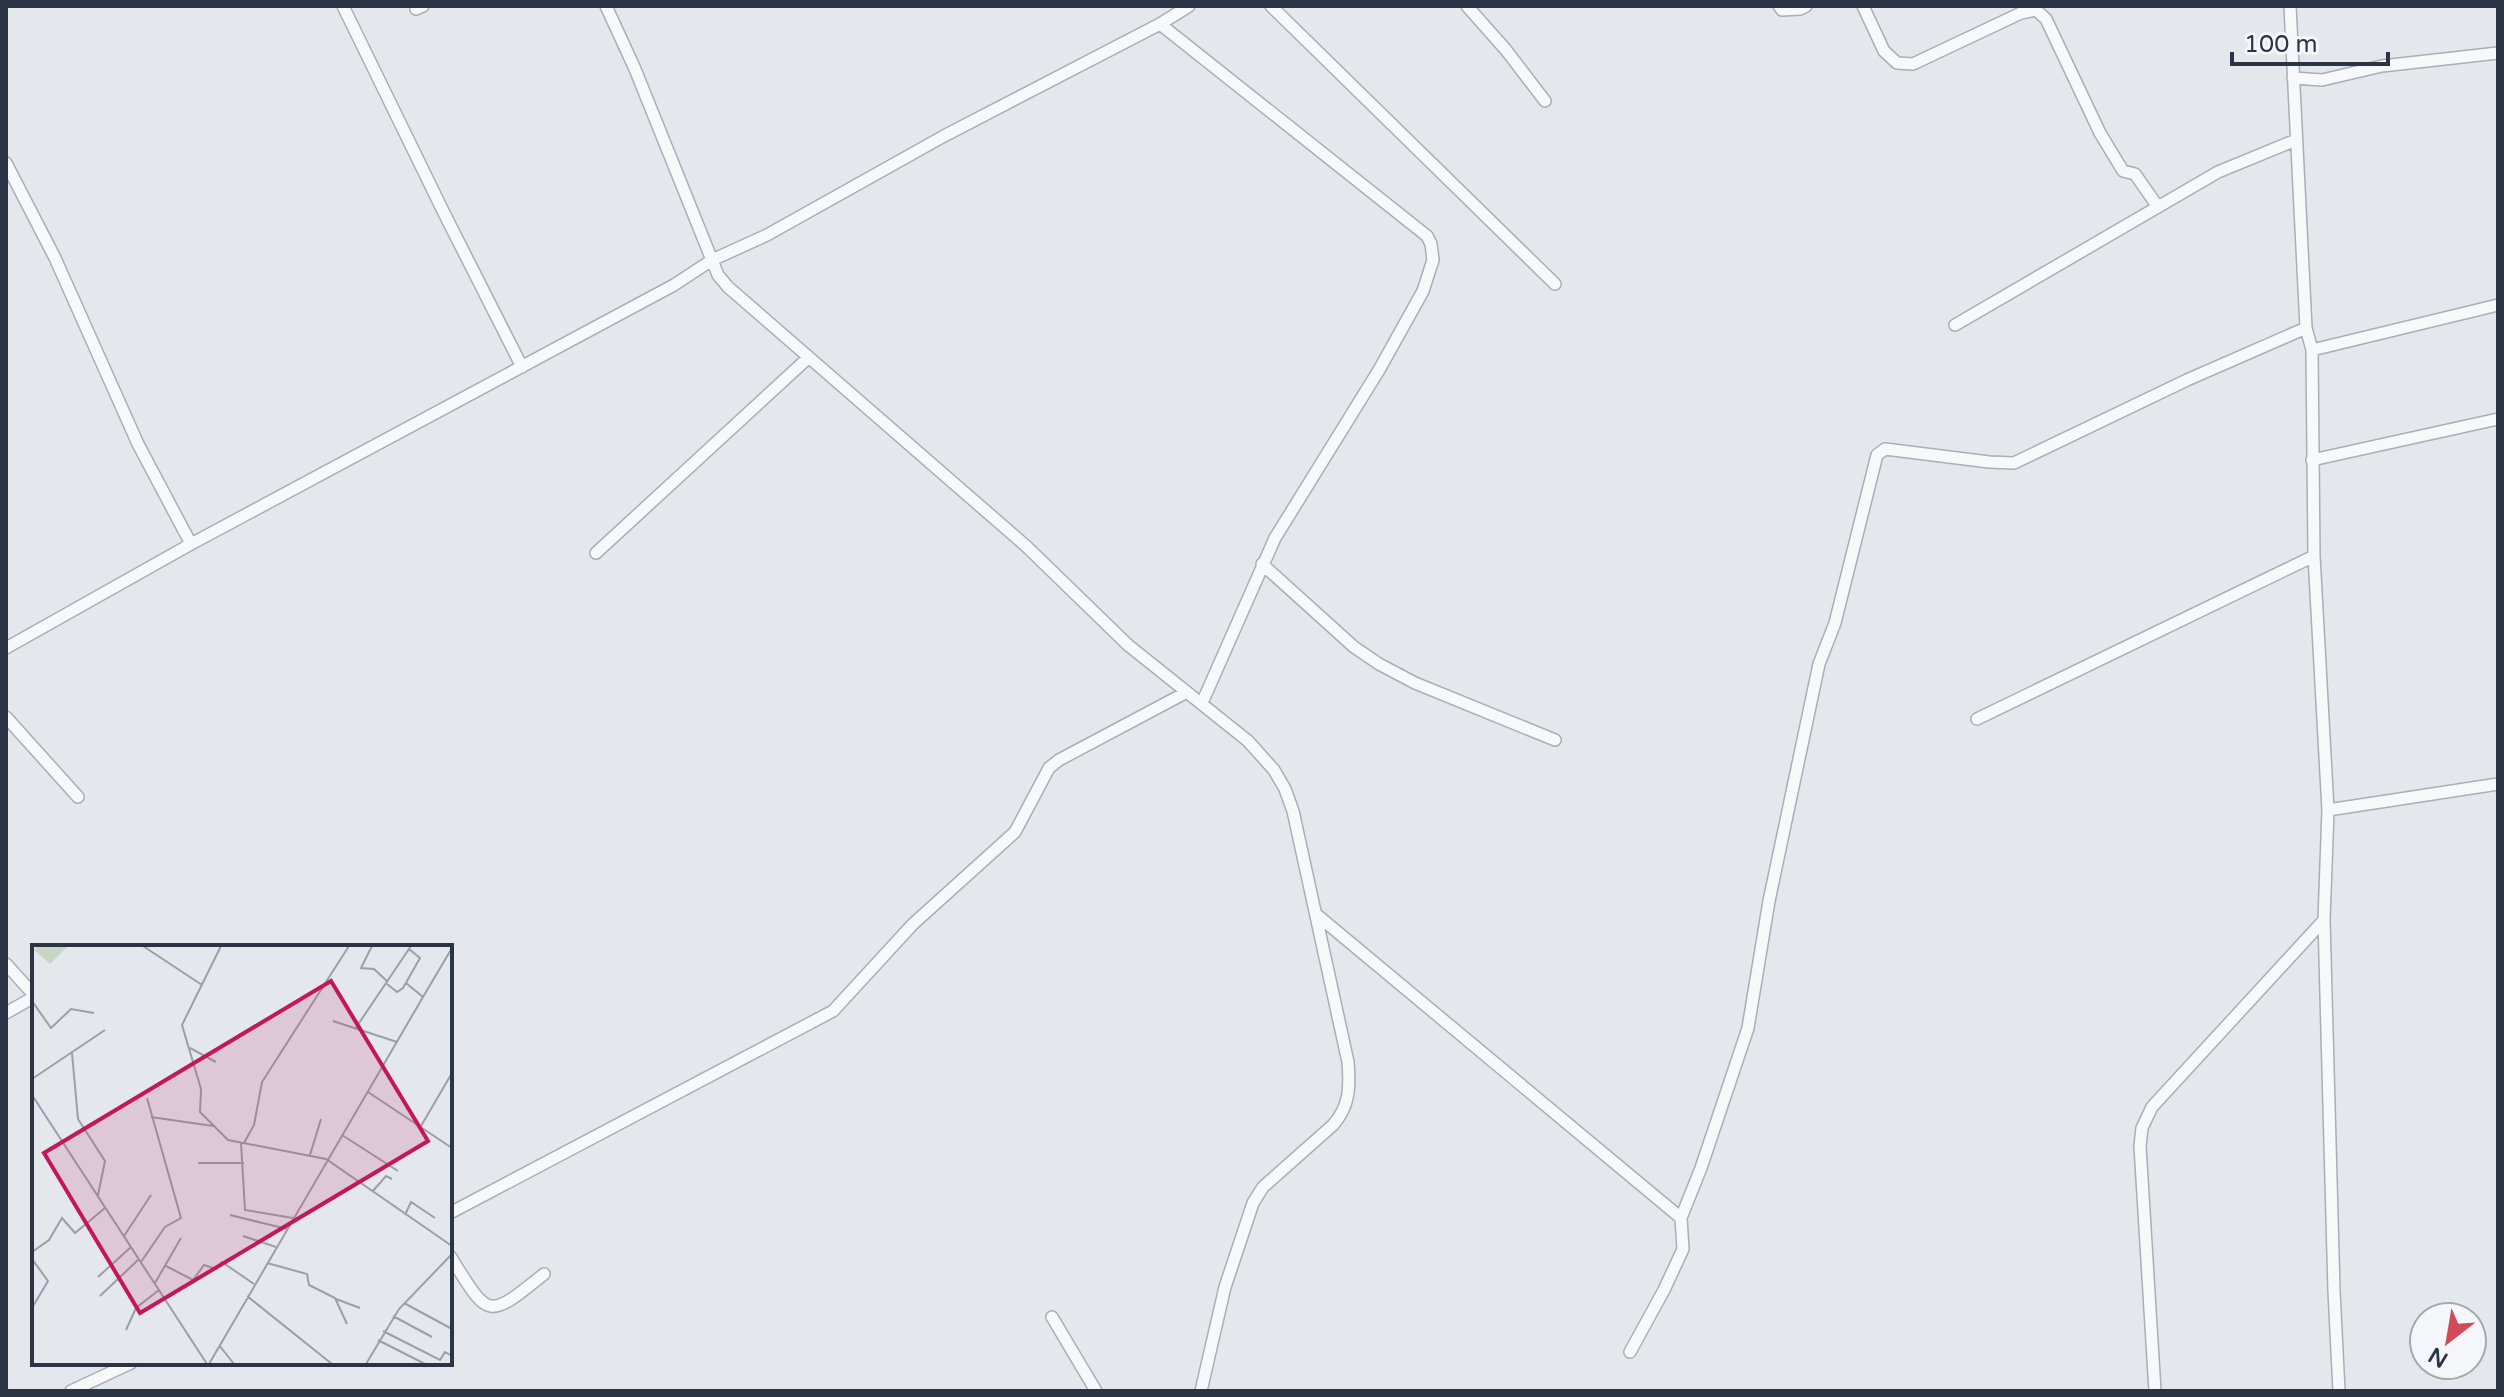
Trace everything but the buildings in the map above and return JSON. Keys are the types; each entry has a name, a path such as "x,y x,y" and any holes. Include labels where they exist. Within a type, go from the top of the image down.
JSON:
{"street":[{"path":"343,6 522,367"},
{"path":"606,6 635,69 718,275 728,287 1026,546 1128,645 1248,741 1274,770 1285,789 1293,811 1348,1062 1346,1108 1333,1125 1263,1187 1253,1203 1225,1287 1201,1391"},
{"path":"6,648 191,544 674,285 712,260 767,235 944,136 1189,6"},
{"path":"1271,6 1555,284"},
{"path":"1467,6 1545,101"},
{"path":"1779,6 1782,10 1806,6"},
{"path":"1863,6 1884,51 1897,63 1913,64 2010,18 2036,10 2046,19 2100,133 2123,171 2135,174 2158,207"},
{"path":"2290,6 2306,328 2312,350 2314,556 2328,810 2324,920 2339,1391"},
{"path":"1160,24 1427,236 1433,260 1423,291 1379,370 1275,538 1202,703"},
{"path":"2293,78 2322,80 2382,66 2498,53"},
{"path":"1955,325 2218,172 2296,140"},
{"path":"6,163 55,258 138,444 191,544"},
{"path":"2312,350 2498,305"},
{"path":"1630,1352 1683,1249 1681,1218 1748,1028 1769,901 1819,664 1835,623 1877,455 1885,449 2014,463 2187,380 2306,328"},
{"path":"596,553 808,358"},
{"path":"2312,460 2498,419"},
{"path":"1977,719 2314,556"},
{"path":"1262,564 1354,647 1379,664 1415,683 1555,740"},
{"path":"452,1212 833,1011 913,924 1015,832 1049,768 1187,692"},
{"path":"6,717 78,797"},
{"path":"2328,810 2498,784"},
{"path":"1317,915 1681,1218"},
{"path":"2155,1391 2140,1146 2146,1116 2324,920"},
{"path":"6,964 32,994"},
{"path":"6,1013 32,997"},
{"path":"452,1259 480,1301 488,1307 497,1308 512,1300 544,1274"},
{"path":"1052,1317 1096,1391"},
{"path":"71,1391 127,1365"}]}
